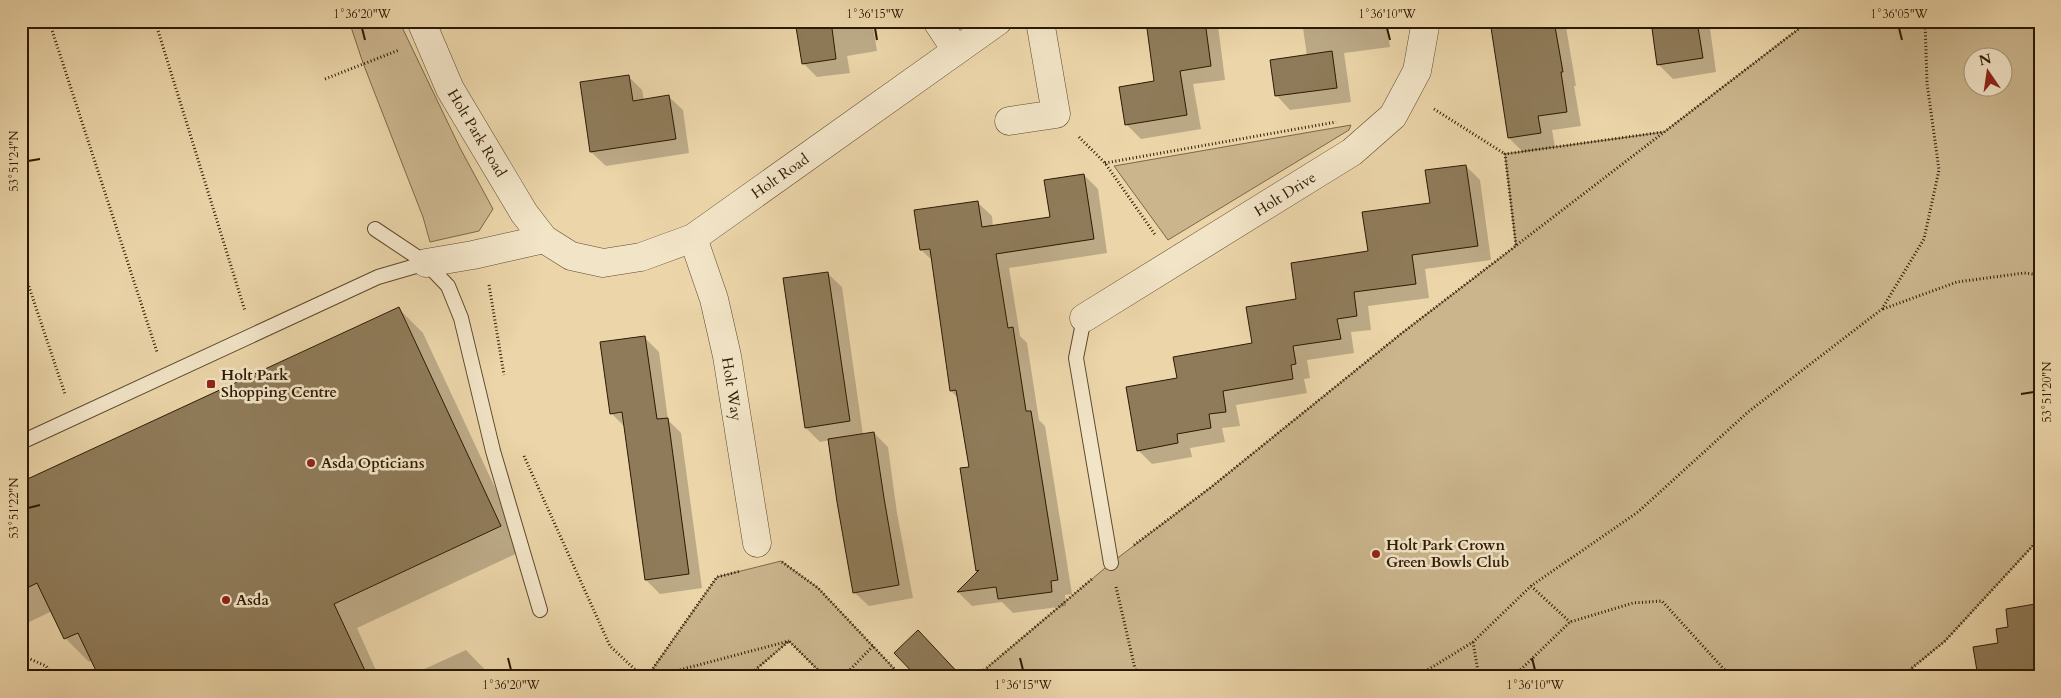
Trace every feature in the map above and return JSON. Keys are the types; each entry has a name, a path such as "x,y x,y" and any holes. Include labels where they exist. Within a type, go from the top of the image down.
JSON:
{"street":[{"path":"937,21 956,50"},
{"name":"Holt Road","path":"544,239 571,256 603,264 641,257 693,238 998,21"},
{"path":"1009,121 1056,114 1040,21"},
{"name":"Holt Drive","path":"1084,318 1352,152 1393,116 1417,70 1426,21"},
{"name":"Holt Park Road","path":"425,30 450,89 524,213 544,239"},
{"name":"Holt Way","path":"693,238 714,299 728,356 757,543"},
{"path":"426,263 544,239"}],"lane":[{"path":"375,229 426,263 448,286 461,318 493,451 540,610"},
{"path":"21,441 378,277 426,263"},
{"path":"1084,318 1076,358 1111,563"}],"path":[{"path":"49,21 166,376"},
{"path":"155,21 253,335"},
{"path":"976,677 1111,563 1210,488 1402,333 1808,21"},
{"path":"1882,309 1924,239 1939,170 1927,83 1925,21"},
{"path":"325,79 425,30"},
{"path":"1406,92 1505,154 1664,132"},
{"path":"1056,114 1105,163 1175,262"},
{"path":"1105,163 1337,122"},
{"path":"1505,154 1516,246"},
{"path":"484,252 504,376"},
{"path":"21,264 74,418"},
{"path":"1416,677 1473,642 1531,586 1638,512 1748,412 1882,309 1957,282 2024,273 2040,275"},
{"path":"522,450 610,646 645,677 717,577 744,570"},
{"path":"1901,677 1945,641 2040,538"},
{"path":"757,543 818,588 902,677"},
{"path":"1111,563 1137,677"},
{"path":"1531,586 1570,622"},
{"path":"1513,677 1570,622 1633,603 1662,601 1731,677"},
{"path":"653,677 789,641"},
{"path":"747,677 789,641"},
{"path":"789,641 825,677"},
{"path":"1473,642 1479,677"},
{"path":"843,677 873,646"},
{"path":"21,655 46,666 54,677"}],"shaded area":[{"path":"349,21 399,21 460,148 493,209 479,231 430,242 423,217 363,63"},
{"path":"1809,21 2040,21 2040,538 1945,641 1901,677 976,677 1111,563 1210,488 1402,333 1516,246 1505,154 1664,132"},
{"path":"1351,125 1349,130 1168,240 1114,166"},
{"path":"781,561 818,588 902,677 825,677 789,641 747,677 647,677 717,577"}],"building":[{"path":"795,21 831,21 836,59 802,64"},
{"path":"1146,21 1205,21 1211,66 1180,71 1187,115 1125,125 1119,87 1154,81"},
{"path":"1490,21 1554,21 1563,72 1561,72 1567,112 1538,116 1541,133 1508,138"},
{"path":"1651,21 1697,21 1703,58 1657,65"},
{"path":"1332,51 1337,88 1275,96 1270,60"},
{"path":"629,75 633,101 669,95 676,139 590,152 580,82"},
{"path":"1466,165 1478,246 1412,255 1416,284 1354,292 1357,316 1337,319 1341,339 1293,346 1296,364 1291,365 1293,379 1223,391 1226,412 1209,414 1211,428 1177,434 1178,443 1137,451 1126,387 1177,378 1173,357 1252,343 1246,307 1296,299 1291,263 1368,251 1362,212 1430,203 1425,170"},
{"path":"1084,174 1094,239 996,254 1008,328 1013,327 1026,411 1031,411 1058,580 1051,581 1052,592 998,599 996,587 957,592 979,570 976,571 960,468 969,467 956,390 950,391 930,249 920,250 914,210 978,201 982,227 1050,217 1044,180"},
{"path":"828,272 850,421 805,428 783,278"},
{"path":"399,307 501,526 334,604 368,677 99,677 78,633 64,639 37,583 21,591 21,482"},
{"path":"645,336 657,419 668,418 689,574 645,580 622,412 610,414 600,342"},
{"path":"874,432 899,585 853,593 828,439"},
{"path":"2035,604 2040,635 2040,669 1978,677 1973,647 1998,643 1996,629 2008,627 2006,609"},
{"path":"918,630 962,677 917,677 894,653"}],"place":[{"name":"Holt Park Shopping Centre","path":"211,384"},
{"name":"Asda Opticians","path":"311,463"},
{"name":"Holt Park Crown Green Bowls Club","path":"1376,554"},
{"name":"Asda","path":"226,600"}]}
